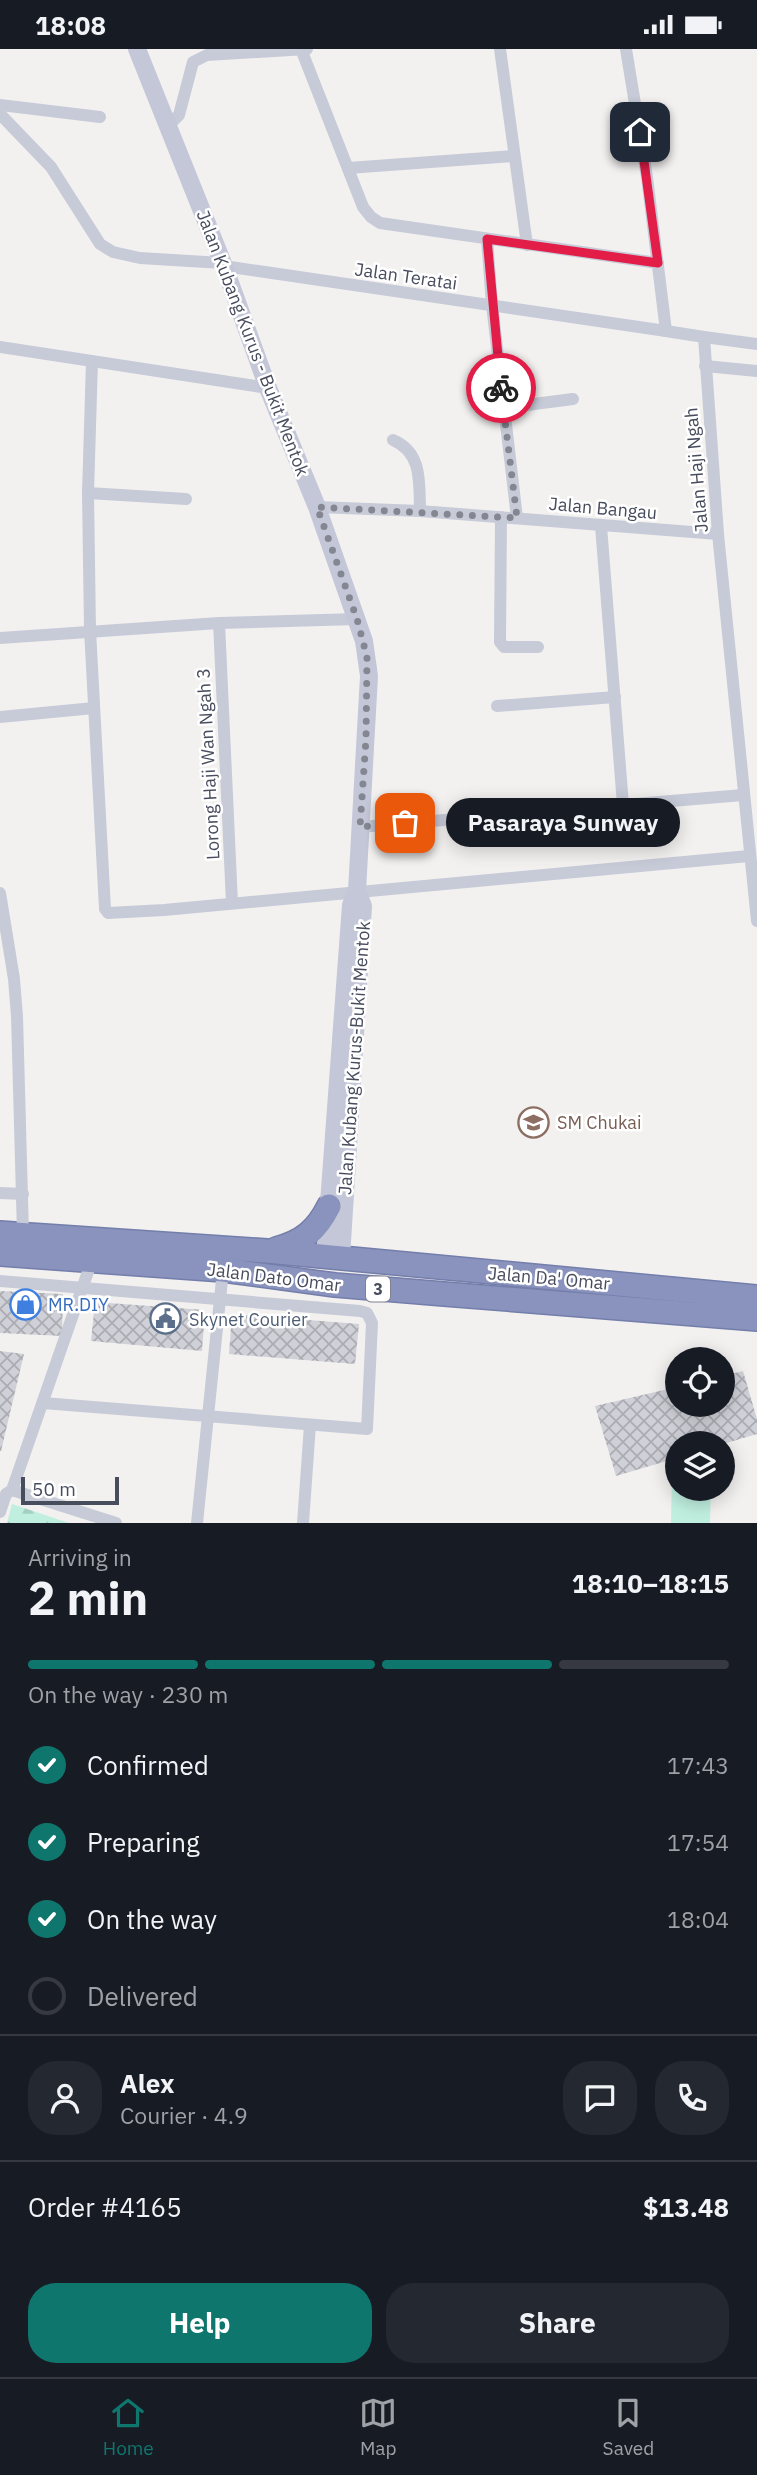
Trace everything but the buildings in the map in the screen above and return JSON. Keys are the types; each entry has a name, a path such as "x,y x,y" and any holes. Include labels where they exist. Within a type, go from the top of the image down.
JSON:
{"highway":[{"path":"267,1251 303,1240 320,1225 330,1206"},
{"name":"Jalan Dato Omar","path":"0,1233 267,1251 333,1262"},
{"name":"Jalan Dato Omar","path":"0,1254 223,1271 335,1285 757,1319"},
{"path":"223,1271 316,1275 333,1262 348,1277 449,1288 481,1297"},
{"name":"Jalan Da' Omar","path":"333,1262 757,1297"}],"main road":[{"name":"Jalan Kubang Kurus - Bukit Mentok","path":"137,49 317,507 357,619 367,657 369,675 357,891"},
{"name":"Jalan Kubang Kurus-Bukit Mentok","path":"333,1262 330,1206 351,905 357,891"},
{"name":"Jalan Kubang Kurus-Bukit Mentok","path":"333,1262 363,906 357,891"}],"street":[{"path":"301,49 363,207 370,217 380,223 658,263"},
{"path":"168,126 179,115 193,62 207,55 307,49"},
{"path":"500,49 527,245"},
{"path":"626,49 666,331 757,344"},
{"path":"0,106 100,117"},
{"name":"Jalan Teratai","path":"0,114 51,167 100,244 113,252 139,258 223,264 666,331"},
{"path":"348,169 514,156"},
{"path":"487,239 503,408 517,518"},
{"name":"Jalan Haji Ngah","path":"704,337 718,534 749,856 757,912"},
{"path":"0,347 268,388"},
{"path":"92,361 88,493 90,630 105,909 113,914 749,856"},
{"path":"705,366 757,371"},
{"path":"503,408 573,399"},
{"path":"393,440 405,445 414,457 419,475 420,511"},
{"path":"88,493 186,499"},
{"name":"Jalan Bangau","path":"317,507 420,511 718,534"},
{"path":"501,517 500,642 504,647 538,647"},
{"path":"601,526 623,805"},
{"path":"0,638 219,623 357,619"},
{"name":"Lorong Haji Wan Ngah 3","path":"219,623 232,903"},
{"path":"497,706 615,697"},
{"path":"0,717 94,708"},
{"path":"360,827 743,795"},
{"path":"0,893 15,992 23,1234"},
{"path":"0,1193 23,1194"},
{"path":"0,1512 6,1494 12,1490 92,1260"},
{"path":"197,1523 223,1271"},
{"path":"0,1281 360,1311 368,1313 372,1323 367,1429 43,1403"},
{"path":"303,1523 310,1425"},
{"path":"12,1490 116,1523"}],"green space":[{"path":"671,1501 711,1501 710,1523 671,1523"},
{"path":"12,1504 69,1523 7,1523"}],"way so far":[{"path":"405,823 360,827 369,675 367,657 357,619 317,507 517,518 501,388"}],"place":[{"name":"Pasaraya Sunway","path":"405,823"},
{"name":"SM Chukai","path":"534,1122"},
{"name":"MR.DIY","path":"25,1304"},
{"name":"Skynet Courier","path":"166,1319"}],"route":[{"path":"501,388 487,239 658,263 640,132"}]}
